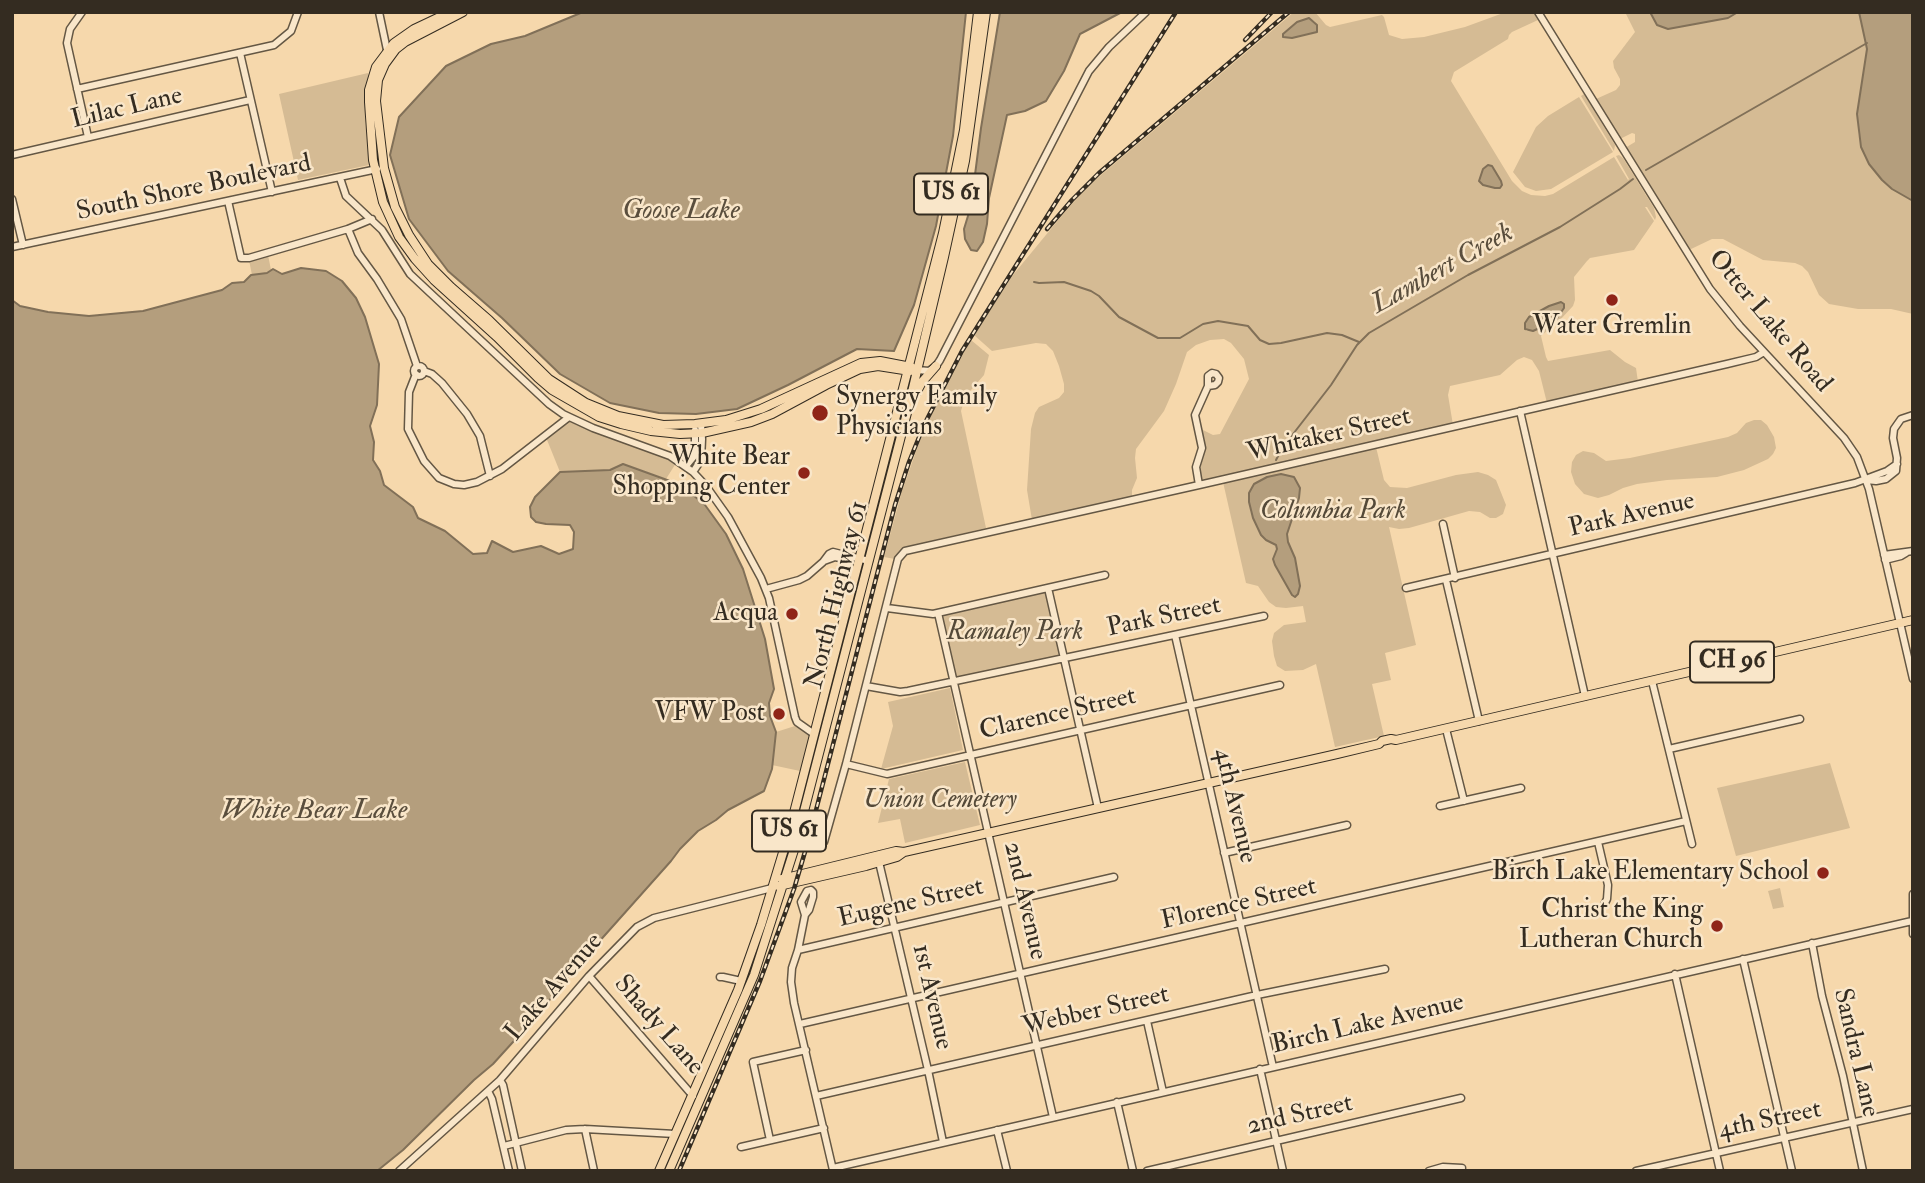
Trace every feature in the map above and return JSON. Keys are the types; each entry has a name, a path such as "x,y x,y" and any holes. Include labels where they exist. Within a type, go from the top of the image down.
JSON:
{"main road":[{"path":"379,169 373,160 369,90 376,67 387,50 402,36 450,12"},
{"path":"463,12 405,43 389,57 378,80 376,101 383,202 399,237 415,259 552,390 599,416 621,424 651,431 698,429 761,409 861,363 880,361 911,369"},
{"name":"US 61","path":"911,369 960,155 978,12"},
{"name":"North Highway 61","path":"659,1171 741,982 788,836 855,575 864,560 861,549 965,162 986,12"},
{"path":"908,409 918,388 936,366"},
{"name":"North Highway 61","path":"669,1171 754,975 794,850 864,560 908,409 911,369"},
{"name":"CH 96","path":"812,871 1379,744 1392,744 1396,740 1913,620"},
{"path":"794,850 793,859 796,866 812,871"},
{"name":"CH 96","path":"773,885 879,862 904,852"},
{"path":"784,882 812,871"}],"street":[{"path":"82,12 70,29 67,43 88,137"},
{"path":"77,89 268,47 281,41 294,25 298,12"},
{"path":"379,12 387,50"},
{"path":"911,369 926,372 936,366 997,254 1089,71 1109,47 1146,12"},
{"name":"Otter Lake Road","path":"1538,12 1702,278 1721,304 1848,443 1858,459 1866,480 1913,679"},
{"path":"240,53 272,192"},
{"name":"Lilac Lane","path":"12,155 250,100"},
{"name":"South Shore Boulevard","path":"12,247 379,169"},
{"path":"340,178 346,196 382,230 402,265 417,282 549,404 593,428 667,454 694,472 718,502 752,558 766,589 797,722 814,734"},
{"path":"12,199 23,245"},
{"path":"228,201 241,258 348,229 372,219"},
{"path":"348,229 358,253 401,319 417,366 409,392 408,429 424,461 439,478 464,485 490,476 502,470 569,417"},
{"name":"Whitaker Street","path":"887,608 898,559 901,553 909,549 1741,361 1764,352"},
{"path":"417,366 442,383 473,425 480,436 490,476"},
{"path":"416,374 421,375 424,371"},
{"path":"1199,485 1196,467 1202,448 1195,416 1208,386"},
{"path":"1520,411 1586,696"},
{"path":"1866,480 1887,478 1897,470 1894,429 1901,419 1913,415"},
{"path":"685,466 695,455 698,429"},
{"path":"694,472 701,460 698,429"},
{"name":"Park Avenue","path":"1406,588 1866,480"},
{"path":"1443,524 1455,578"},
{"path":"766,589 799,580 832,552 864,560"},
{"path":"1885,558 1900,552 1910,552"},
{"path":"822,562 840,558 848,563 855,575"},
{"path":"824,842 887,608 933,614 1105,575"},
{"path":"1446,580 1479,721"},
{"path":"1048,588 1098,808"},
{"name":"2nd Avenue","path":"938,613 1053,1117"},
{"name":"Park Street","path":"866,686 908,691 1264,616"},
{"name":"4th Avenue","path":"1175,635 1273,1067"},
{"path":"1652,681 1692,844"},
{"name":"Clarence Street","path":"846,764 887,774 1280,685"},
{"path":"1669,749 1800,719"},
{"path":"1446,729 1464,801"},
{"path":"1440,806 1521,788"},
{"name":"Florence Street","path":"800,1024 1686,821"},
{"path":"1224,853 1347,825"},
{"path":"1598,842 1608,886 1604,905"},
{"name":"1st Avenue","path":"879,862 943,1142"},
{"name":"Eugene Street","path":"798,950 1114,877"},
{"name":"Lake Avenue","path":"399,1171 500,1080 589,976 629,934 645,922 773,885"},
{"path":"1913,894 1913,934"},
{"path":"805,915 791,982 833,1169"},
{"name":"Birch Lake Avenue","path":"833,1169 1912,921"},
{"name":"Sandra Lane","path":"1812,943 1863,1171"},
{"path":"1743,959 1792,1171"},
{"name":"Webber Street","path":"816,1096 1257,995 1385,969"},
{"path":"1675,974 1720,1171"},
{"name":"Shady Lane","path":"589,976 699,1102"},
{"path":"720,977 741,982"},
{"path":"1147,1021 1163,1092"},
{"path":"770,1140 753,1062 806,1050"},
{"path":"1260,1069 1283,1171"},
{"path":"500,1080 522,1171"},
{"path":"488,1091 509,1171"},
{"name":"2nd Street","path":"1147,1171 1461,1098"},
{"path":"1117,1102 1133,1171"},
{"name":"4th Street","path":"1636,1171 1913,1109"},
{"path":"741,1147 824,1128"},
{"path":"585,1129 594,1171"},
{"path":"504,1146 566,1130 675,1134"},
{"path":"997,1130 1007,1171"},
{"path":"1429,1171 1443,1167 1462,1168"}],"green space":[{"path":"1294,12 1315,12 1330,27 1382,15 1389,35 1402,39 1424,37 1465,27 1506,12 1533,12 1538,20 1512,32 1508,39 1454,72 1451,81 1512,181 1522,191 1531,195 1553,194 1614,157 1628,180 1616,156 1623,158 1654,208 1655,220 1645,207 1654,221 1634,250 1590,258 1587,261 1574,277 1573,306 1541,336 1548,361 1610,350 1636,368 1638,382 1547,403 1539,371 1532,360 1524,357 1500,375 1450,386 1448,395 1453,425 1204,481 1199,472 1205,449 1201,429 1213,435 1220,434 1249,379 1244,359 1231,343 1224,339 1210,340 1187,352 1164,411 1136,449 1137,478 1132,498 1032,520 1027,490 1031,429 1039,407 1059,398 1064,392 1059,366 1053,351 1046,344 1036,343 992,351 974,335 1013,275 1088,186","holes":["1309,18 1315,22 1317,32 1292,38 1283,34 1297,22","1564,306 1555,321 1526,331 1525,323 1538,312"]},
{"path":"1625,12 1859,12 1867,49 1857,114 1859,137 1865,156 1882,180 1913,201 1913,314 1891,309 1858,309 1829,304 1819,295 1808,272 1802,266 1763,260 1723,239 1712,239 1689,250 1625,148 1635,142 1635,134 1620,139 1596,99 1616,90 1620,85 1613,61 1635,32"},
{"path":"368,73 370,80 365,117 369,165 298,180 279,94"},
{"path":"1584,94 1615,145 1614,151 1581,96"},
{"path":"1579,97 1613,152 1551,189 1536,191 1525,187 1513,172 1536,127 1548,116"},
{"path":"268,255 271,270 252,275 249,260"},
{"path":"971,340 989,355 984,375 965,397 961,411 986,528 905,547 895,559 884,557 902,491 919,443 940,396"},
{"path":"569,417 678,460 666,479 624,464 610,470 560,472 545,435"},
{"path":"1754,420 1761,420 1767,425 1774,437 1776,448 1768,459 1744,470 1717,477 1637,484 1598,498 1584,494 1575,484 1571,472 1576,455 1583,451 1594,453 1606,461 1630,458 1728,437"},
{"name":"Columbia Park","path":"1376,447 1384,480 1390,487 1407,488 1478,472 1496,480 1506,505 1503,514 1496,518 1469,511 1409,528 1389,527 1416,645 1385,653 1391,680 1372,684 1384,736 1335,747 1316,664 1303,670 1285,671 1277,666 1272,641 1274,633 1284,625 1306,622 1303,606 1276,607 1258,586 1246,583 1223,482","holes":["1267,477 1298,595 1292,595 1275,565 1273,558 1276,545 1261,535 1251,513 1250,490"]},
{"name":"Ramaley Park","path":"1045,591 1060,658 956,681 941,615"},
{"name":"Union Cemetery","path":"950,688 963,750 881,769 893,726 888,702"},
{"path":"795,726 806,731 809,737 800,771 772,765 776,732"},
{"name":"Union Cemetery","path":"965,762 980,825 905,843 900,819 878,823 889,779"},
{"path":"1830,763 1850,828 1736,856 1717,788"},
{"path":"1780,888 1784,907 1773,909 1768,891"}],"water":[{"name":"Goose Lake","path":"583,12 966,12 953,136 936,226 914,305 894,351 857,349 737,409 696,414 659,413 610,403 560,374 448,271 409,219 390,155 399,117 446,66 491,44 525,36"},
{"path":"1000,12 1122,12 1080,34 1064,71 1046,101 1025,111 1007,115 989,198 987,224 983,242 977,251 971,250 965,239 964,229 971,206"},
{"path":"1650,12 1738,12 1728,18 1668,29 1657,25"},
{"path":"1859,12 1913,12 1913,201 1882,180 1869,164 1861,147 1857,114 1867,49"},
{"path":"1309,18 1317,25 1317,32 1292,38 1283,37 1297,22"},
{"path":"1488,165 1492,166 1501,181 1500,188 1483,185 1479,181 1483,169"},
{"name":"White Bear Lake","path":"301,268 326,271 342,281 356,298 365,317 379,364 377,405 370,426 374,442 373,460 384,485 413,507 418,518 445,531 473,554 487,553 492,541 513,552 541,546 559,554 573,549 574,532 570,525 536,522 531,517 530,507 535,497 560,472 610,470 623,464 681,485 705,505 726,534 743,569 765,639 774,689 769,703 776,732 772,769 764,791 728,810 698,831 493,1064 403,1150 377,1171 12,1171 12,300 20,306 48,312 89,316 143,311 222,290 232,283 244,282 251,275 267,273 273,269 282,274"},
{"path":"1561,302 1564,308 1555,321 1533,331 1525,329 1529,317"},
{"path":"1281,474 1294,477 1300,488 1287,534 1300,586 1295,597 1275,565 1273,559 1276,545 1261,535 1249,502 1249,493 1254,484"}],"waterway":[{"name":"Lambert Creek","path":"1646,170 1867,43"},
{"name":"Lambert Creek","path":"1276,460 1357,345 1369,333 1468,275 1560,227 1633,179"},
{"path":"1034,282 1064,282 1091,291 1119,317 1158,338 1180,338 1203,324 1218,321 1248,326 1260,340 1269,344 1327,333 1342,335 1359,342"}],"railway":[{"path":"679,1171 760,981 794,889 895,505 924,425 962,351 1176,12"},
{"path":"1245,40 1272,12"},
{"path":"1047,229 1099,173 1289,12"}],"place":[{"name":"Water Gremlin","path":"1612,300"},
{"name":"Synergy Family Physicians","path":"820,413"},
{"name":"White Bear Shopping Center","path":"804,473"},
{"name":"Acqua","path":"792,614"},
{"name":"VFW Post","path":"779,714"},
{"name":"Birch Lake Elementary School","path":"1823,873"},
{"name":"Christ the King Lutheran Church","path":"1717,926"}]}
